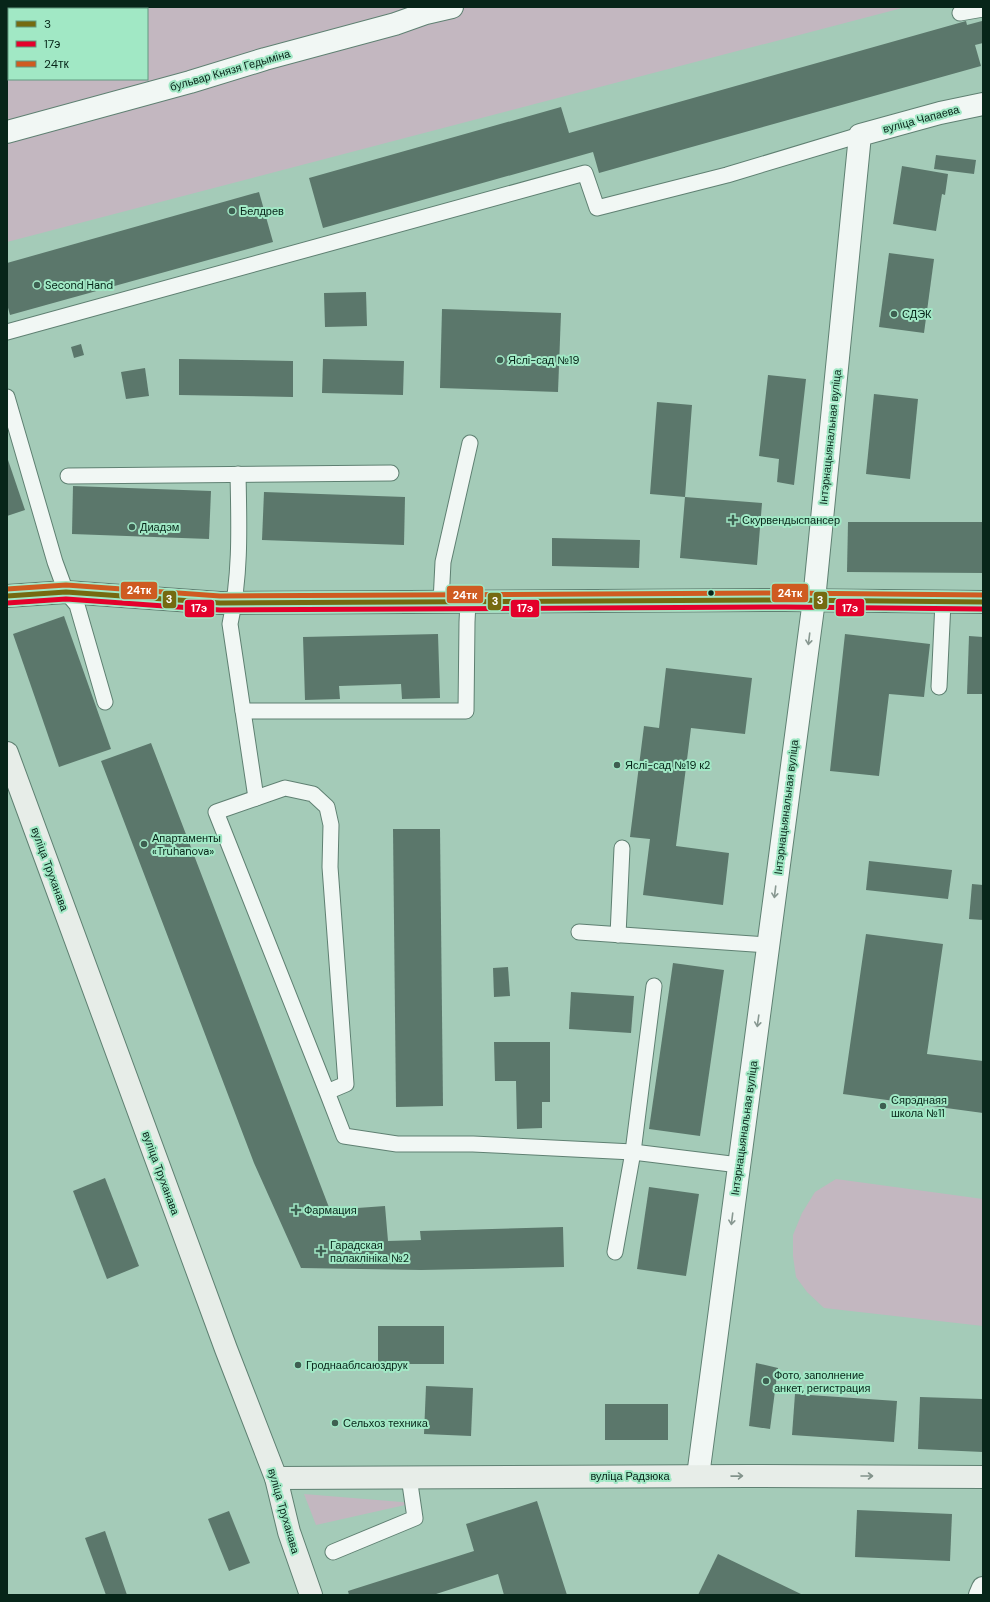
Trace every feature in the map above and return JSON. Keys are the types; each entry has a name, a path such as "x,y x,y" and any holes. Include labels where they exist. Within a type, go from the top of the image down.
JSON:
{"street":[{"name":"бульвар Князя Гедыміна","path":"7,132 190,82 265,59 452,7"},
{"name":"вуліца Чапаева","path":"860,135 983,104"},
{"name":"Інтэрнацыянальная вуліца","path":"698,1476 814,600 860,135"},
{"path":"7,596 66,592 235,603 814,600 983,602"},
{"name":"вуліца Труханава","path":"7,753 218,1326 276,1478 289,1532 311,1595"},
{"name":"вуліца Радзюка","path":"276,1478 698,1476 983,1477"},
{"path":"980,1595 983,1588"}],"lane":[{"path":"960,14 983,9"},
{"path":"7,332 585,173 597,208 727,175 860,135"},
{"path":"7,397 55,562 66,592 77,605 105,702"},
{"path":"441,602 443,562 470,443"},
{"path":"68,476 391,473"},
{"path":"238,474 240,554 235,603 230,624 256,798"},
{"path":"243,711 466,711 468,602"},
{"path":"939,687 943,602"},
{"path":"327,1092 346,1084 330,866 331,825 327,807 313,794 285,788 216,812 344,1136 397,1144 473,1144 633,1152 739,1165"},
{"path":"618,935 622,848"},
{"path":"579,932 768,945"},
{"path":"615,1252 633,1152 654,986"},
{"path":"333,1552 415,1518 414,1502 409,1477"}],"shaded area":[{"path":"7,7 906,7 7,242"},
{"path":"836,1179 983,1199 983,1326 824,1308 807,1292 796,1277 793,1256 793,1235 802,1213 815,1192"},
{"path":"304,1494 414,1503 316,1525"}],"building":[{"path":"966,21 967,25 982,21 983,43 975,45 981,66 599,173 593,152 323,228 309,178 561,107 569,133"},
{"path":"936,155 976,160 974,174 934,169"},
{"path":"902,166 948,174 945,195 942,194 936,231 893,224"},
{"path":"259,192 273,242 10,315 7,304 7,263"},
{"path":"889,253 934,259 924,333 879,327"},
{"path":"366,292 367,326 325,327 324,293"},
{"path":"442,309 561,313 558,392 440,388"},
{"path":"81,344 84,355 74,358 71,347"},
{"path":"179,359 293,361 293,397 179,395"},
{"path":"323,359 404,361 403,395 322,393"},
{"path":"145,368 149,396 126,399 121,372"},
{"path":"768,375 806,379 794,485 777,482 779,459 759,456"},
{"path":"874,394 918,399 910,479 866,474"},
{"path":"657,402 692,405 685,497 650,494"},
{"path":"7,457 25,510 7,516"},
{"path":"73,486 211,491 209,539 72,534"},
{"path":"264,492 405,497 404,545 262,540"},
{"path":"685,497 762,503 757,565 680,558"},
{"path":"848,522 983,522 983,573 847,572"},
{"path":"552,538 640,540 639,568 552,566"},
{"path":"64,616 111,749 59,767 13,634"},
{"path":"438,634 440,698 402,699 401,684 339,686 340,699 305,700 303,637"},
{"path":"845,634 930,644 924,697 889,694 879,776 830,771"},
{"path":"969,636 983,637 983,694 967,694"},
{"path":"666,668 752,678 745,734 691,728 676,846 729,853 723,905 643,895 650,839 630,837 644,726 659,728"},
{"path":"151,743 330,1210 385,1206 388,1241 421,1240 420,1231 563,1227 564,1267 421,1270 301,1268 254,1163 101,761"},
{"path":"393,829 440,829 443,1106 396,1107"},
{"path":"869,861 952,870 948,899 866,890"},
{"path":"972,884 983,885 983,920 969,919"},
{"path":"866,934 943,944 927,1054 983,1061 983,1113 843,1094"},
{"path":"673,963 724,970 700,1136 649,1129"},
{"path":"508,967 510,996 494,997 493,968"},
{"path":"571,992 634,996 631,1033 569,1029"},
{"path":"494,1042 550,1042 550,1102 542,1102 542,1128 517,1129 516,1081 495,1081"},
{"path":"105,1178 139,1266 107,1279 73,1191"},
{"path":"649,1187 699,1194 686,1276 637,1269"},
{"path":"378,1326 444,1326 444,1364 378,1364"},
{"path":"756,1363 778,1368 770,1429 749,1426"},
{"path":"426,1386 473,1388 471,1436 424,1434"},
{"path":"795,1394 897,1401 894,1442 792,1435"},
{"path":"920,1397 983,1399 983,1452 918,1449"},
{"path":"605,1404 668,1404 668,1440 605,1440"},
{"path":"537,1501 567,1595 504,1595 498,1574 433,1595 349,1595 348,1591 474,1551 466,1524"},
{"path":"857,1510 952,1514 950,1561 855,1557"},
{"path":"229,1511 250,1563 229,1571 208,1519"},
{"path":"105,1531 127,1595 106,1595 85,1538"},
{"path":"718,1554 803,1595 698,1595"}],"transit line":[{"name":"24тк","path":"7,589 66,585 220,596 785,593 983,595"},
{"name":"3","path":"7,596 66,592 220,603 785,600 983,602"},
{"name":"17э","path":"7,603 66,599 220,610 785,607 983,609"}],"place":[{"name":"Белдрев","path":"232,211"},
{"name":"Second Hand","path":"37,285"},
{"name":"СДЭК","path":"894,314"},
{"name":"Яслі-сад №19","path":"500,360"},
{"name":"Скурвендыспансер","path":"733,520"},
{"name":"Диадэм","path":"132,527"},
{"name":"Яслі-сад №19 к2","path":"617,765"},
{"name":"Апартаменты «Truhanova»","path":"144,844"},
{"name":"Сярэднаяя школа №11","path":"883,1106"},
{"name":"Фармация","path":"296,1210"},
{"name":"Гарадская палаклініка №2","path":"321,1251"},
{"name":"Гроднааблсаюздрук","path":"298,1365"},
{"name":"Фото, заполнение анкет, регистрация","path":"766,1381"},
{"name":"Сельхоз техника","path":"335,1423"}]}
